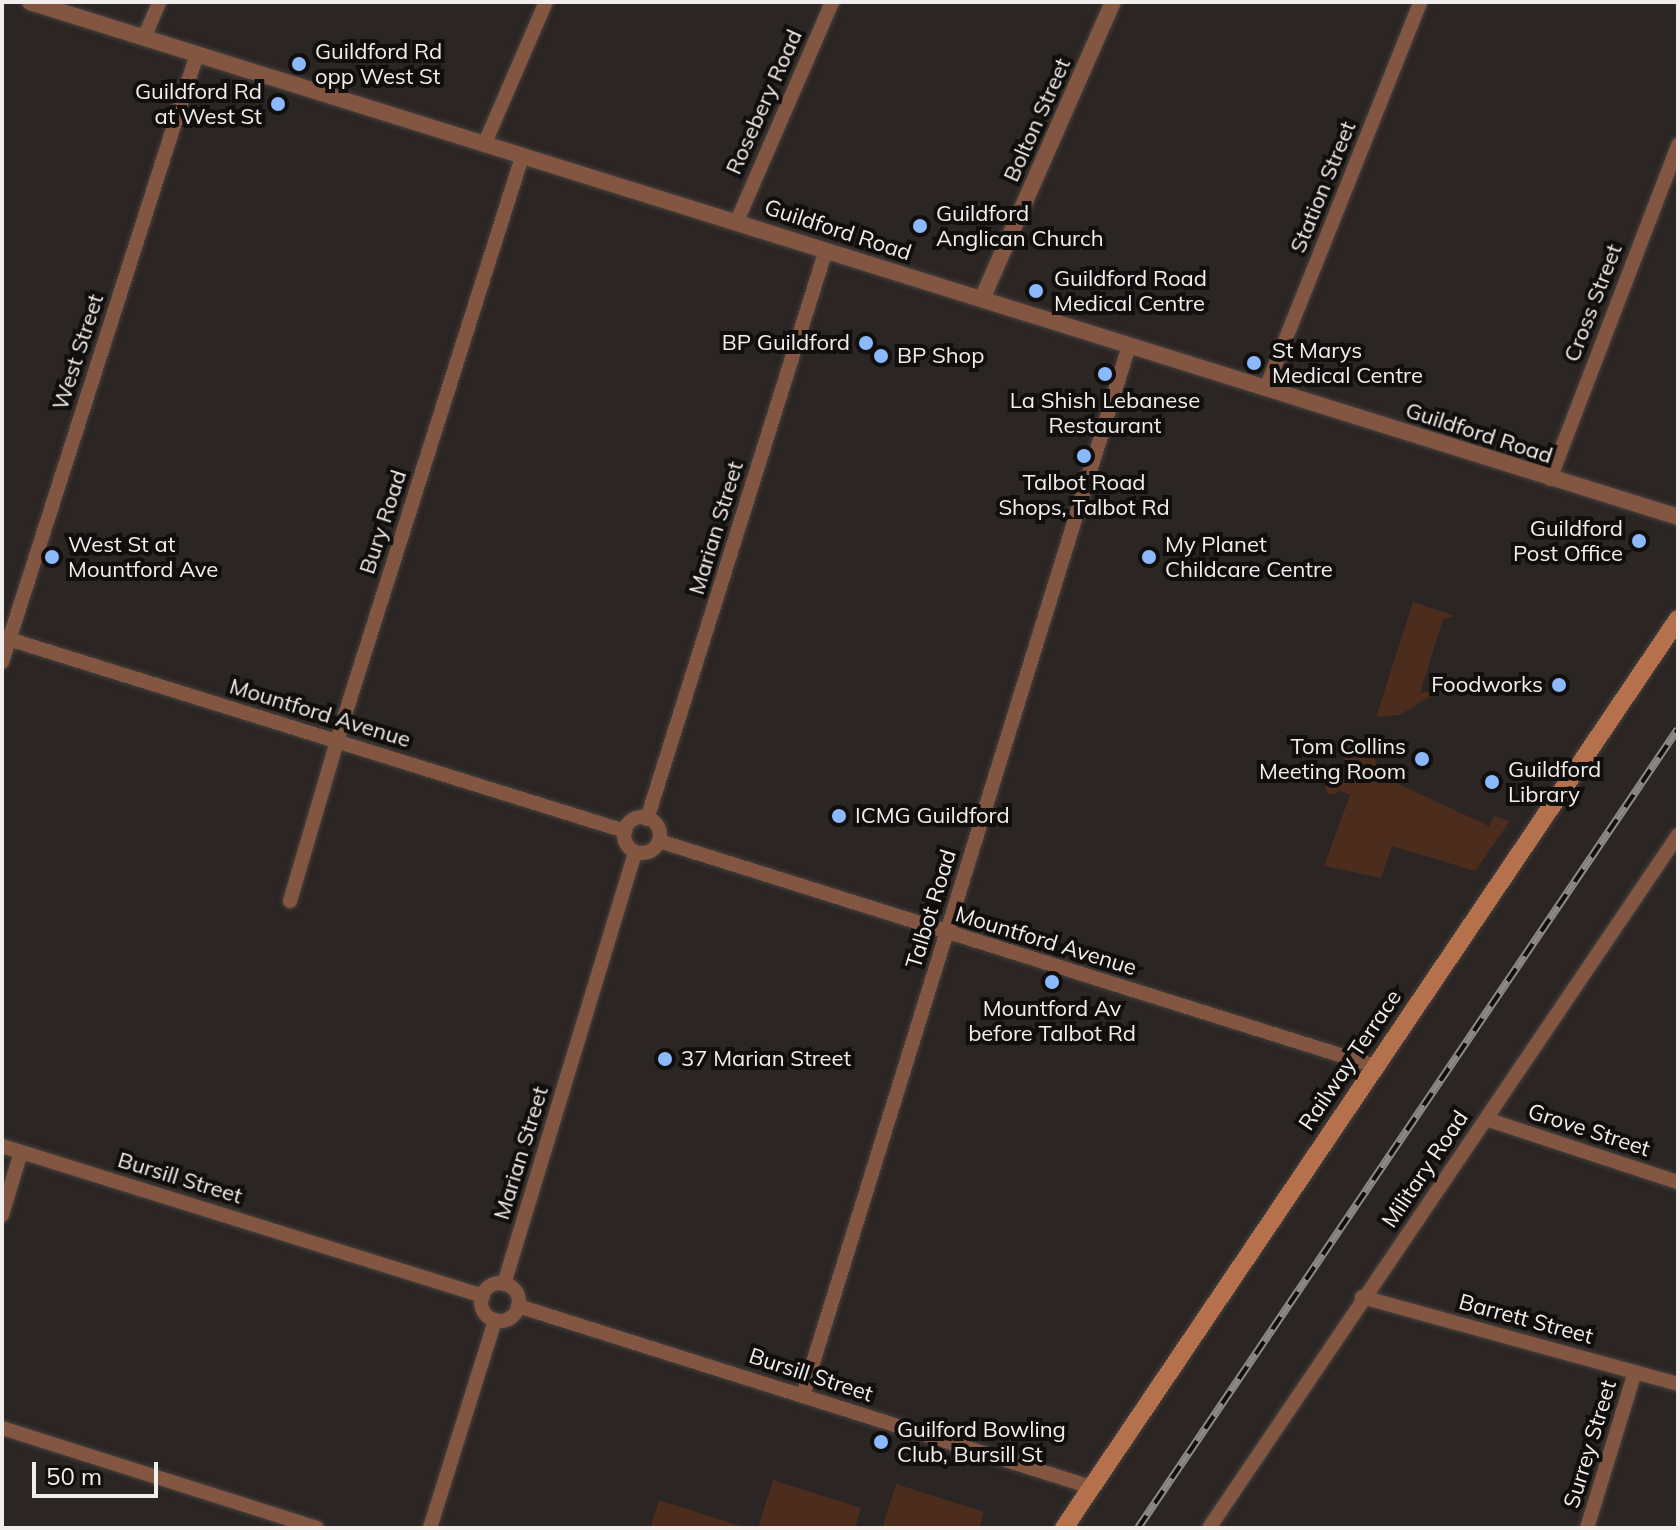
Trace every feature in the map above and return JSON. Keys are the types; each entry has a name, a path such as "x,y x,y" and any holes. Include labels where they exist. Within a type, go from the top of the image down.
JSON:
{"main road":[{"name":"Railway Terrace","path":"1064,1528 1678,619"}],"street":[{"name":"Guildford Road","path":"30,2 1678,517"},
{"path":"144,38 159,2"},
{"path":"484,145 546,2"},
{"name":"Rosebery Road","path":"737,221 832,2"},
{"name":"Bolton Street","path":"982,299 1113,2"},
{"name":"Station Street","path":"1266,388 1420,2"},
{"name":"West Street","path":"2,662 5,638 197,54"},
{"name":"Cross Street","path":"1550,479 1678,145"},
{"name":"Bury Road","path":"290,901 337,741 522,157"},
{"name":"Marian Street","path":"647,819 826,250"},
{"name":"Talbot Road","path":"803,1395 1129,346"},
{"name":"Mountford Avenue","path":"5,638 625,831"},
{"path":"636,819 647,819 656,825 659,841 647,853 635,852 625,841 625,831 636,819"},
{"name":"Military Road","path":"1209,1528 1362,1297 1678,835"},
{"name":"Mountford Avenue","path":"659,841 1375,1066"},
{"name":"Marian Street","path":"504,1284 635,852"},
{"name":"Grove Street","path":"1486,1119 1678,1182"},
{"name":"Bursill Street","path":"2,1146 483,1296"},
{"path":"2,1215 21,1152"},
{"path":"504,1284 514,1290 518,1306 512,1316 495,1320 484,1311 483,1296 489,1287 504,1284"},
{"name":"Barrett Street","path":"1362,1297 1678,1384"},
{"name":"Bursill Street","path":"518,1306 1091,1487"},
{"path":"430,1528 495,1320"},
{"name":"Surrey Street","path":"1587,1528 1635,1372"},
{"path":"2,1428 317,1528"}],"shaded area":[{"path":"1413,602 1455,616 1443,619 1420,693 1434,691 1434,694 1400,715 1376,717"},
{"path":"1371,740 1377,768 1348,775 1342,746"},
{"path":"1324,782 1394,782 1489,826 1494,816 1510,821 1475,871 1392,846 1381,878 1324,866 1350,795 1339,791 1334,795 1327,793"},
{"path":"773,1480 861,1508 855,1528 758,1528"},
{"path":"896,1484 984,1512 979,1528 882,1528"},
{"path":"659,1500 747,1528 650,1528"}],"railway":[{"path":"1138,1528 1678,729"}],"place":[{"name":"Guildford Rd opp West St","path":"299,64"},
{"name":"Guildford Rd at West St","path":"278,104"},
{"name":"Guildford Anglican Church","path":"920,226"},
{"name":"Guildford Road Medical Centre","path":"1036,291"},
{"name":"BP Guildford","path":"866,343"},
{"name":"BP Shop","path":"881,356"},
{"name":"St Marys Medical Centre","path":"1254,363"},
{"name":"La Shish Lebanese Restaurant","path":"1105,374"},
{"name":"Talbot Road Shops, Talbot Rd","path":"1084,456"},
{"name":"Guildford Post Office","path":"1639,541"},
{"name":"West St at Mountford Ave","path":"52,557"},
{"name":"My Planet Childcare Centre","path":"1149,557"},
{"name":"Foodworks","path":"1559,685"},
{"name":"Tom Collins Meeting Room","path":"1422,759"},
{"name":"Guildford Library","path":"1492,782"},
{"name":"ICMG Guildford","path":"839,816"},
{"name":"Mountford Av before Talbot Rd","path":"1052,982"},
{"name":"37 Marian Street","path":"665,1059"},
{"name":"Guilford Bowling Club, Bursill St","path":"881,1442"}]}
